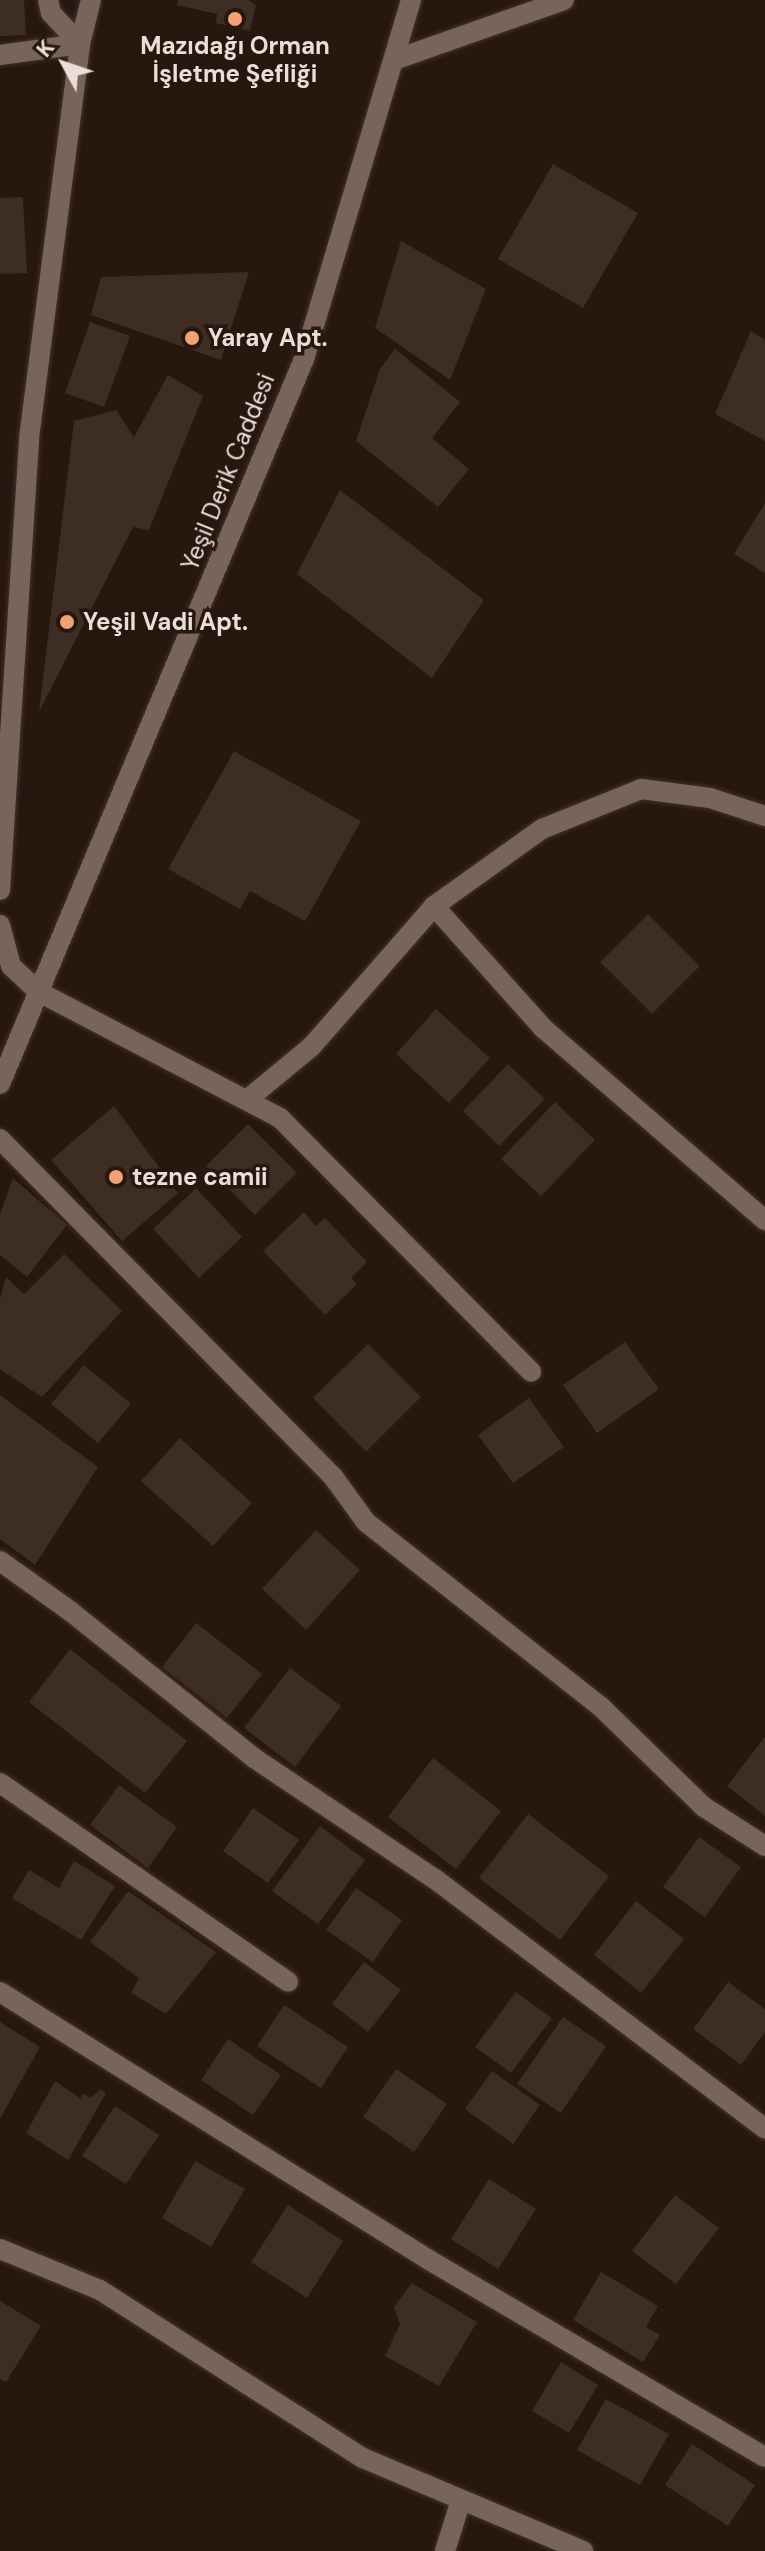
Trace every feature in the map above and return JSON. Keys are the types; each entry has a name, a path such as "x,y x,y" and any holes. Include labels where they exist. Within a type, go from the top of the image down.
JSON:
{"street":[{"path":"48,0 51,13 80,44"},
{"path":"0,890 29,438 80,44 91,0"},
{"name":"Yeşil Derik Caddesi","path":"0,1084 304,359 411,0"},
{"path":"394,60 564,0"},
{"path":"0,55 80,44"},
{"path":"248,1099 312,1046 434,906 542,829 641,789 710,798 765,816"},
{"path":"434,906 543,1028 765,1220"},
{"path":"0,925 11,966 39,992 280,1118 531,1372"},
{"path":"0,1139 334,1478 366,1522 601,1707 704,1807 765,1846"},
{"path":"0,1561 254,1758 435,1879 765,2129"},
{"path":"0,1783 288,1982"},
{"path":"0,1992 429,2260 765,2457"},
{"path":"0,2249 100,2290 363,2458 583,2551"},
{"path":"445,2551 461,2500"}],"building":[{"path":"0,0 24,0 26,35 0,36"},
{"name":"Mazıdağı Orman İşletme Şefliği","path":"178,0 248,0 256,5 250,31 216,23 217,14 177,5"},
{"path":"553,164 638,213 583,308 498,259"},
{"path":"23,197 27,273 0,274 0,198"},
{"path":"401,241 486,289 450,380 375,328"},
{"name":"Yaray Apt.","path":"249,272 221,360 91,315 101,277"},
{"path":"90,322 130,336 104,407 65,393"},
{"path":"751,331 765,340 765,441 715,414"},
{"path":"395,349 460,402 432,438 469,469 438,507 356,441 380,369"},
{"name":"Yeşil Vadi Apt.","path":"168,375 203,396 149,530 133,527 39,712 74,421 116,410 134,437"},
{"path":"340,490 484,600 432,678 297,574"},
{"path":"765,503 765,573 734,554"},
{"path":"234,751 361,821 305,921 250,891 240,909 168,869"},
{"path":"648,914 700,966 652,1014 600,962"},
{"path":"436,1009 490,1058 449,1103 396,1054"},
{"path":"508,1064 545,1099 499,1146 463,1111"},
{"path":"555,1102 595,1140 541,1196 501,1159"},
{"name":"tezne camii","path":"114,1106 178,1193 122,1241 51,1160"},
{"path":"248,1124 297,1173 255,1215 206,1166"},
{"path":"13,1178 67,1225 27,1277 0,1255 0,1214"},
{"path":"196,1188 242,1237 199,1278 153,1229"},
{"path":"304,1212 316,1226 325,1218 367,1262 351,1278 357,1284 325,1315 263,1251"},
{"path":"64,1254 122,1311 42,1397 0,1369 0,1299 6,1277 24,1294"},
{"path":"625,1342 659,1389 597,1433 563,1385"},
{"path":"368,1344 421,1397 366,1452 313,1398"},
{"path":"84,1365 131,1404 98,1443 51,1404"},
{"path":"0,1395 98,1467 35,1565 0,1539"},
{"path":"529,1398 564,1447 513,1483 478,1435"},
{"path":"180,1438 252,1503 213,1546 141,1481"},
{"path":"316,1530 360,1570 306,1630 262,1589"},
{"path":"196,1623 262,1674 227,1718 162,1667"},
{"path":"70,1649 187,1741 145,1793 29,1702"},
{"path":"290,1668 341,1706 295,1767 244,1728"},
{"path":"765,1737 765,1816 727,1786"},
{"path":"433,1758 501,1811 456,1869 388,1817"},
{"path":"119,1785 177,1827 148,1868 90,1825"},
{"path":"253,1808 299,1840 268,1883 223,1851"},
{"path":"528,1814 609,1876 560,1940 479,1878"},
{"path":"320,1826 365,1860 318,1924 272,1891"},
{"path":"699,1837 741,1867 705,1917 663,1887"},
{"path":"74,1861 115,1886 81,1940 12,1898 29,1870 59,1888"},
{"path":"356,1888 402,1920 373,1962 326,1930"},
{"path":"128,1891 216,1952 166,2014 131,1993 139,1978 90,1942"},
{"path":"636,1901 684,1939 641,1993 594,1955"},
{"path":"364,1962 401,1990 368,2032 332,2004"},
{"path":"728,1982 765,2009 765,2032 741,2065 693,2029"},
{"path":"516,1992 552,2018 511,2073 475,2047"},
{"path":"284,2005 348,2047 321,2088 257,2046"},
{"path":"563,2017 606,2046 561,2113 517,2084"},
{"path":"0,2022 40,2047 0,2119"},
{"path":"228,2039 281,2075 253,2115 201,2080"},
{"path":"396,2069 447,2104 414,2152 363,2117"},
{"path":"492,2071 540,2105 513,2144 465,2109"},
{"path":"55,2081 81,2099 82,2093 90,2098 101,2089 106,2093 68,2160 26,2133"},
{"path":"115,2106 159,2135 126,2184 82,2156"},
{"path":"195,2161 245,2189 211,2247 162,2218"},
{"path":"489,2179 536,2209 498,2269 451,2239"},
{"path":"675,2195 719,2228 676,2284 632,2251"},
{"path":"288,2205 343,2241 307,2298 251,2262"},
{"path":"601,2272 658,2306 646,2327 660,2335 643,2362 573,2320"},
{"path":"412,2283 477,2322 439,2386 385,2356 400,2324 394,2307"},
{"path":"0,2301 41,2326 6,2382 0,2379"},
{"path":"561,2362 598,2385 569,2433 532,2411"},
{"path":"606,2399 669,2434 640,2485 577,2450"},
{"path":"692,2444 755,2485 728,2526 665,2485"}],"place":[{"name":"Mazıdağı Orman İşletme Şefliği","path":"235,19"},
{"name":"Yaray Apt.","path":"192,338"},
{"name":"Yeşil Vadi Apt.","path":"67,622"},
{"name":"tezne camii","path":"116,1177"}]}
